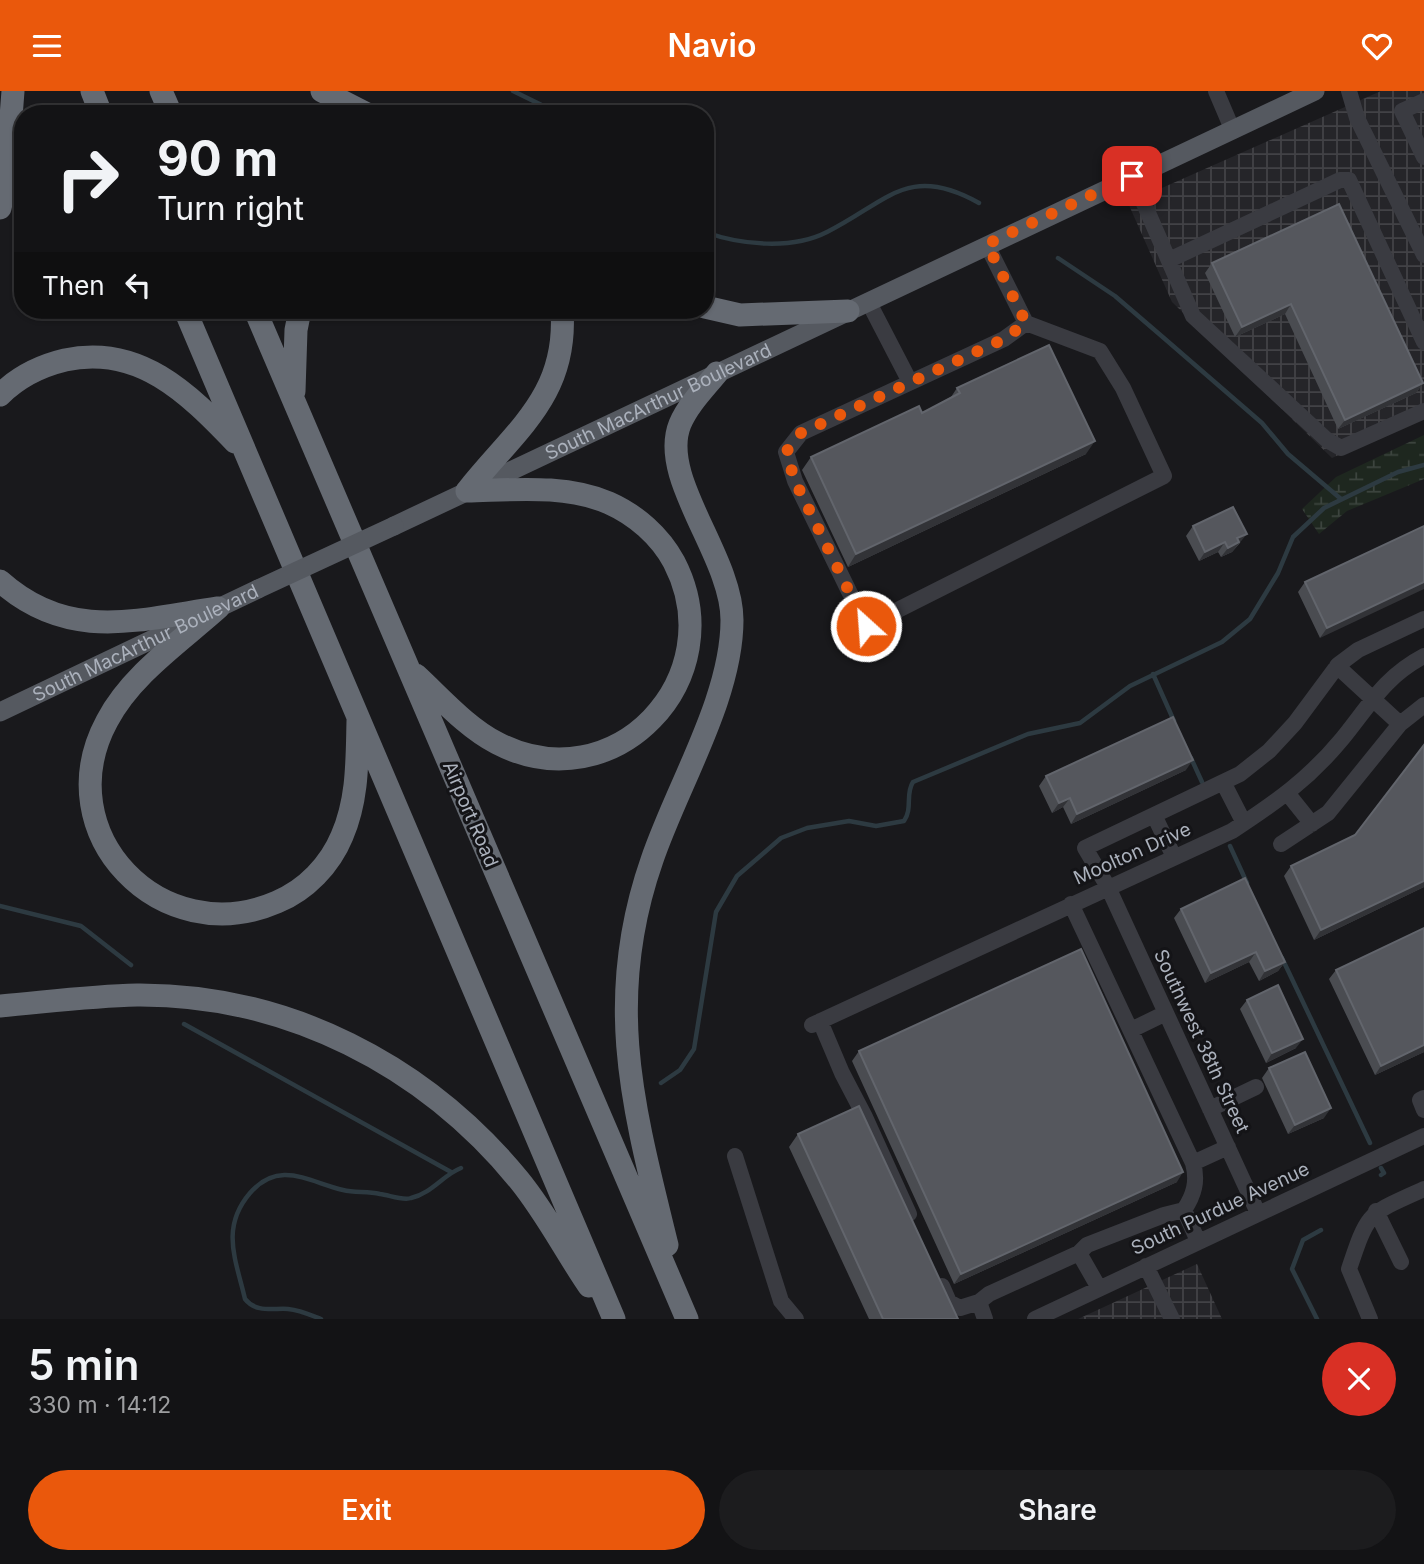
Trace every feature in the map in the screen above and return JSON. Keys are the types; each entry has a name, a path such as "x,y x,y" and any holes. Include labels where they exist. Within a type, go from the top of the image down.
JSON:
{"highway":[{"path":"0,208 6,182 13,91"},
{"path":"322,91 349,105"},
{"path":"714,309 740,315 858,306"},
{"path":"189,319 614,1319"},
{"name":"Airport Road","path":"260,319 685,1314"},
{"path":"293,398 298,319"},
{"path":"467,491 497,452 522,430 551,385 559,359 561,319"},
{"path":"0,395 29,373 51,363 78,358 124,360 161,375 179,387 245,451"},
{"path":"685,1314 635,1112 628,1061 627,984 631,942 652,861 715,703 727,667 731,643 729,591 722,567 680,476 676,458 681,424 717,373"},
{"path":"409,668 473,726 497,743 522,753 566,758 593,754 638,732 673,693 684,671 692,624 688,596 667,550 632,516 607,502 558,492 467,491"},
{"path":"0,581 35,607 83,622 112,624 218,608"},
{"path":"218,608 130,688 106,722 96,747 90,778 97,825 120,868 139,886 161,900 186,910 211,915 237,915 262,909 303,888 331,858 351,811 356,786 358,714"},
{"path":"0,1006 126,996 187,997 268,1013 348,1041 424,1088 491,1148 520,1182 614,1319"}],"main road":[{"name":"South MacArthur Boulevard","path":"0,712 1315,91"}],"street":[{"path":"1216,91 1233,131"},
{"path":"1349,91 1356,118 1424,255"},
{"path":"1424,101 1402,111 1424,157"},
{"path":"1132,176 1193,316 1327,440 1341,448 1354,445 1424,411"},
{"path":"1169,260 1340,180 1349,180 1424,342"},
{"path":"987,244 1026,323 1100,351 1123,388 1164,476 866,626 795,481 786,452 801,433 1004,339 1026,323"},
{"path":"858,306 910,382"},
{"path":"1174,857 1154,815 1224,784 1278,742 1337,666 1357,650 1424,619"},
{"name":"Moolton Drive","path":"916,1228 816,1023 1244,823 1288,794 1342,738 1371,698 1424,656"},
{"path":"1337,666 1400,724"},
{"path":"1281,844 1328,813 1400,724 1424,705"},
{"path":"1224,784 1244,823"},
{"path":"1288,794 1312,824"},
{"name":"Southwest 38th Street","path":"1154,815 1085,848 1108,887 1258,1213"},
{"path":"933,1265 949,1303 961,1307 979,1302 989,1294 1079,1253 1087,1245 1184,1210 1192,1199 1197,1177 1194,1163 1071,904"},
{"path":"1131,1030 1166,1013"},
{"path":"1210,1109 1256,1087"},
{"path":"1424,1098 1420,1100 1424,1110"},
{"name":"South Purdue Avenue","path":"1035,1319 1424,1136"},
{"path":"1194,1163 1228,1147"},
{"path":"735,1156 781,1301 796,1319"},
{"path":"1370,1319 1349,1269 1364,1223 1376,1211 1424,1189"},
{"path":"1184,1210 1198,1241"},
{"path":"1376,1211 1401,1262"},
{"path":"1079,1253 1099,1288"},
{"path":"1146,1266 1172,1319"},
{"path":"979,1302 985,1319"}],"shaded area":[{"path":"1381,91 1424,91 1424,416 1332,458 1172,302 1128,203"},
{"path":"1197,1264 1222,1319 1078,1319"}],"green space":[{"path":"1424,435 1424,479 1347,511 1319,534 1302,509 1336,477"}],"building":[{"path":"1339,204 1423,383 1345,420 1291,304 1242,327 1212,263"},
{"path":"1049,345 1095,441 856,554 811,457 919,406 922,413 960,393 957,388"},
{"path":"1233,507 1247,534 1237,538 1239,542 1228,548 1225,542 1205,552 1193,526"},
{"path":"1424,526 1424,582 1327,628 1305,582"},
{"path":"1173,717 1193,760 1077,814 1070,798 1059,803 1046,776"},
{"path":"1424,745 1424,881 1321,930 1291,866 1355,835"},
{"path":"1245,878 1285,962 1265,971 1256,952 1211,973 1181,909"},
{"path":"1424,928 1424,1045 1381,1066 1336,970"},
{"path":"1081,949 1183,1172 961,1274 859,1051"},
{"path":"1278,985 1303,1039 1272,1053 1247,1000"},
{"path":"1305,1052 1331,1108 1295,1125 1269,1068"},
{"path":"859,1106 958,1319 883,1319 798,1134"}],"waterway":[{"path":"513,91 542,105"},
{"path":"714,235 766,244 813,238 899,191 916,187 934,186 979,203"},
{"path":"1058,258 1115,296 1262,423 1288,454 1341,499"},
{"path":"661,1083 680,1070 694,1049 716,912 737,876 781,838 807,828 849,821 876,826 904,821 913,782 1028,734 1080,723 1130,686 1222,642 1250,619 1278,573 1293,537 1324,508 1398,472 1424,465"},
{"path":"1153,674 1174,721"},
{"path":"1191,758 1202,782"},
{"path":"1230,846 1247,883"},
{"path":"0,906 81,926 131,965"},
{"path":"1282,958 1370,1143"},
{"path":"184,1024 451,1172"},
{"path":"321,1319 292,1310 259,1308 245,1299 235,1258 233,1232 235,1219 250,1193 261,1183 283,1175 305,1178 348,1191 408,1199 425,1192 461,1168"},
{"path":"1381,1168 1384,1173 1381,1175"},
{"path":"1317,1319 1292,1269 1303,1240 1321,1230"}],"route":[{"path":"866,626 795,481 786,452 801,433 1004,339 1026,323 987,244 1132,176"}]}
